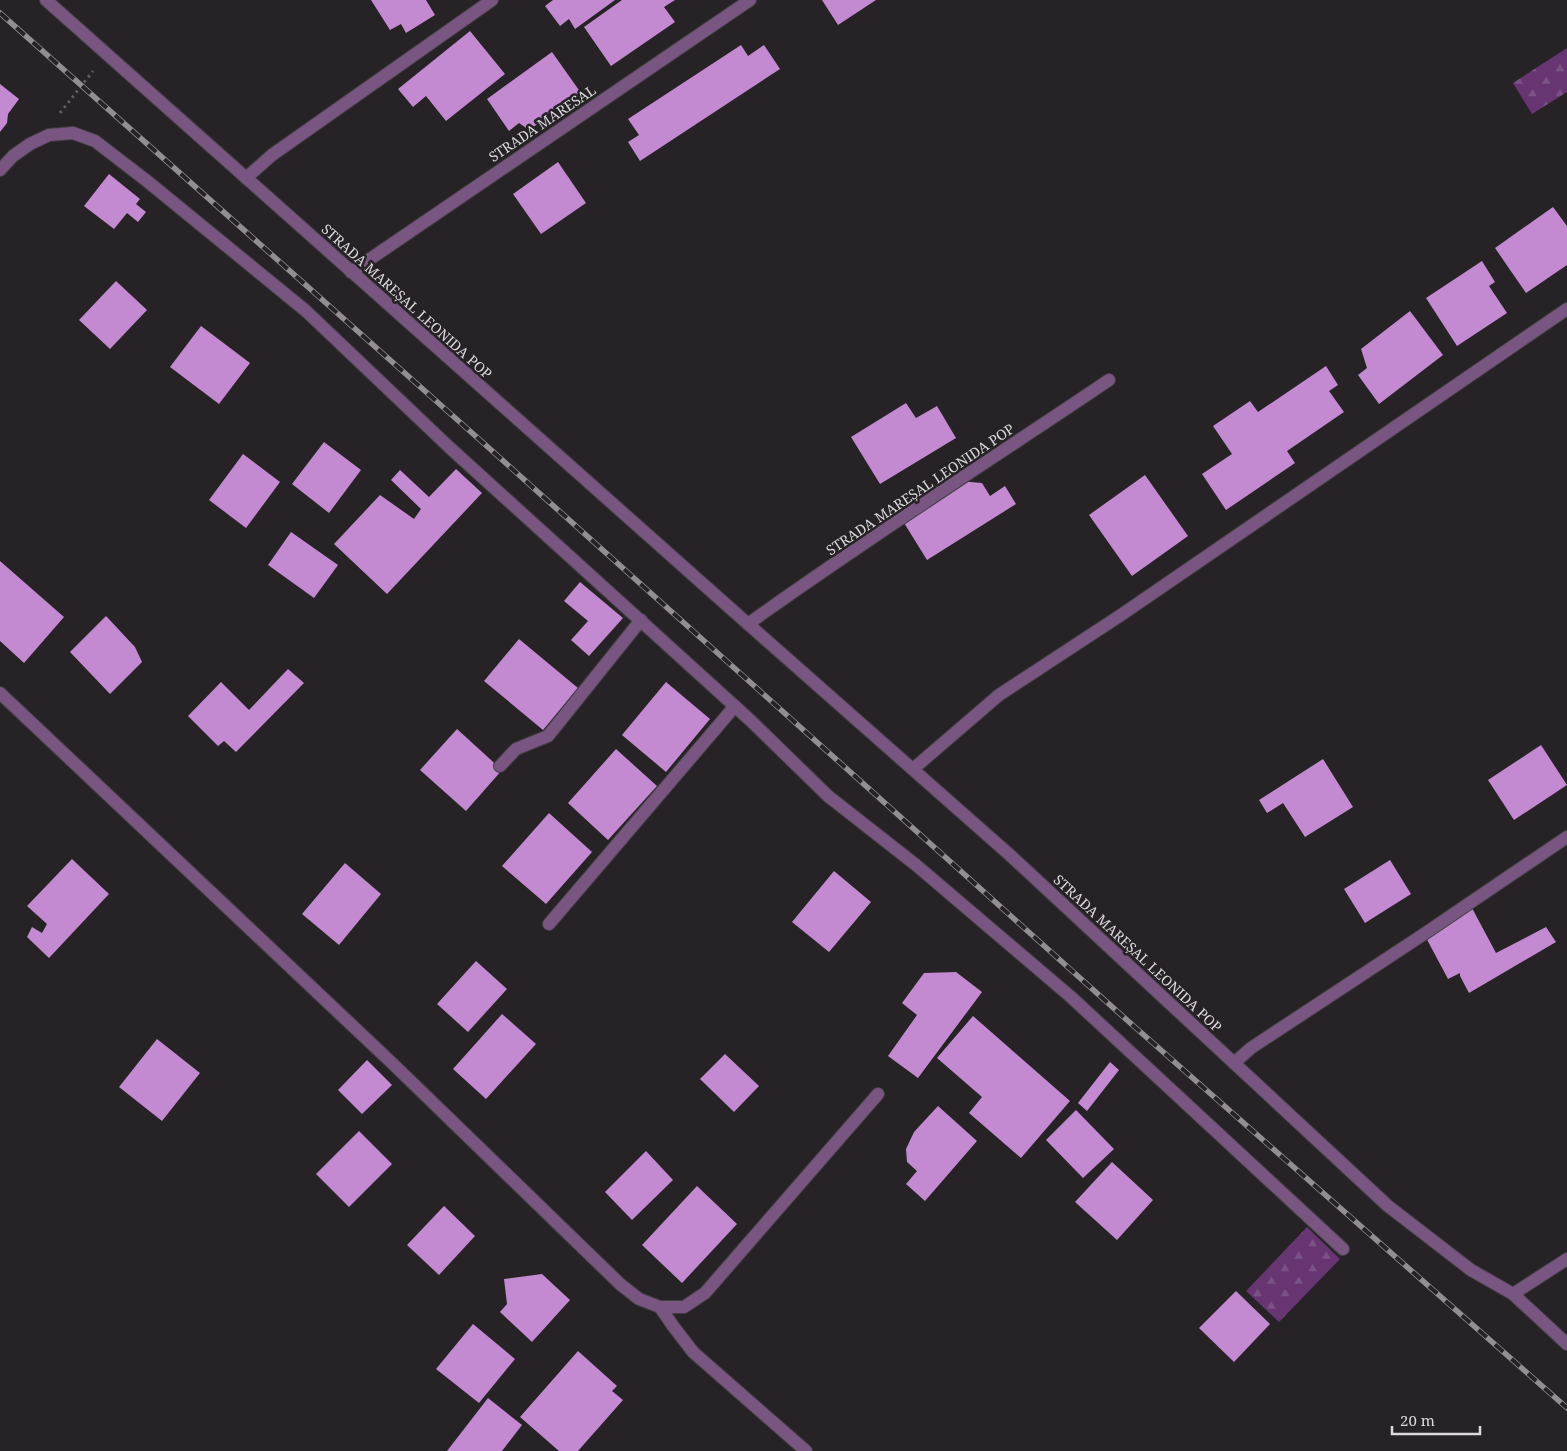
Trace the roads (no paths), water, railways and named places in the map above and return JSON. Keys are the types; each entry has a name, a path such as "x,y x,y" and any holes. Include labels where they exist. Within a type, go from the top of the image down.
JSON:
{"street":[{"name":"STRADA MAREȘAL LEONIDA POP","path":"46,0 1018,862 1388,1206 1470,1270 1513,1294 1567,1344"},
{"path":"246,178 272,155 492,0"},
{"name":"STRADA MARESAL","path":"351,272 750,0"},
{"path":"0,170 13,156 30,144 49,135 73,133 96,141 162,193 306,311 456,453 735,706 828,796 916,865 1071,997 1343,1249"},
{"path":"913,769 999,695 1121,615 1567,309"},
{"name":"STRADA MAREȘAL LEONIDA POP","path":"748,624 901,518 1109,380"},
{"path":"500,766 516,749 548,736 640,620"},
{"path":"0,693 392,1064 620,1284 639,1299 660,1307 684,1307 705,1293 878,1094"},
{"path":"549,924 735,706"},
{"path":"1234,1063 1251,1048 1567,837"},
{"path":"1513,1294 1567,1259"},
{"path":"660,1307 693,1352 806,1451"}],"railway":[{"path":"0,13 1128,1021 1567,1408"}]}
